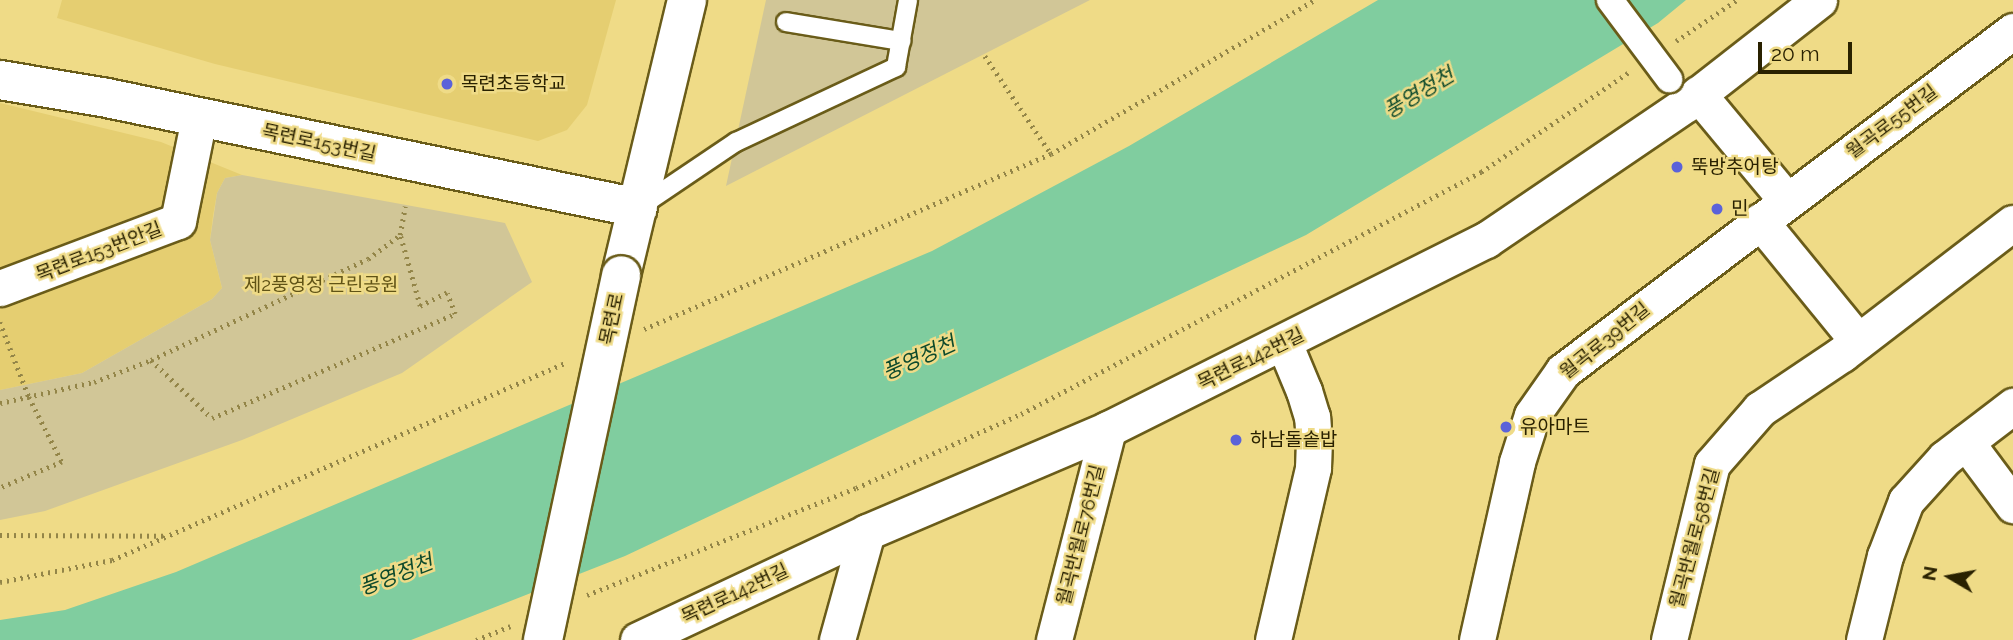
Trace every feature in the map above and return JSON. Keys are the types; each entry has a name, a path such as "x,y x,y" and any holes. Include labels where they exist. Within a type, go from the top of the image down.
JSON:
{"main road":[{"name":"목련로","path":"531,631 638,208 687,0"},
{"name":"목련로153번길","path":"0,80 638,208"}],"street":[{"path":"1610,0 1784,203 1858,341"},
{"name":"목련로142번길","path":"638,640 867,532 1108,429 1486,240 1683,87 1819,0"},
{"name":"월곡로55번길","path":"1784,203 2013,31"},
{"name":"목련로153번안길","path":"0,288 178,220 199,118"},
{"name":"월곡로39번길","path":"1477,640 1517,462 1532,415 1563,371 1784,203"},
{"name":"월곡반월로58번길","path":"1669,640 1712,464 1760,409 1858,341 2013,223"},
{"path":"1273,640 1313,468 1314,443 1304,391 1284,343"},
{"path":"1864,640 1885,556 1906,501 1945,458 2013,406"},
{"name":"월곡반월로76번길","path":"1055,640 1108,429"},
{"path":"1966,442 2013,505"},
{"path":"838,640 867,532"}],"lane":[{"path":"638,208 736,142 896,67 908,0"},
{"path":"786,22 901,41"}],"path":[{"path":"641,330 1051,154 1315,0"},
{"path":"1670,45 1737,0"},
{"path":"985,56 1051,154"},
{"path":"584,596 856,488 1021,414 1480,172 1637,67"},
{"path":"150,360 212,418 455,314 447,293 420,306 400,235 405,206"},
{"path":"0,403 94,382 150,360 368,259 400,235"},
{"path":"0,322 29,397 62,461 0,488"},
{"path":"0,582 112,560 578,358"},
{"path":"0,535 169,536"},
{"path":"475,640 531,631"}],"shaded area":[{"name":"목련초등학교","path":"62,0 616,0 587,105 567,130 538,141 215,64 57,18"},
{"path":"0,103 161,142 242,175 225,178 217,193 210,240 222,288 212,299 82,373 0,390"}],"green space":[{"path":"766,0 1090,0 726,186"},
{"name":"제2풍영정 근린공원","path":"242,175 505,223 532,282 402,373 242,440 45,511 0,520 0,390 82,373 212,299 222,288 210,240 217,193 225,178"}],"water":[{"name":"풍영정천","path":"1378,0 1686,0 1658,23 1306,235 625,556 411,640 0,640 0,620 65,610 176,572 932,251 1129,146"}],"place":[{"name":"목련초등학교","path":"447,84"},
{"name":"뚝방추어탕","path":"1677,167"},
{"name":"민","path":"1717,209"},
{"name":"유아마트","path":"1506,427"},
{"name":"하남돌솥밥","path":"1236,440"}]}
